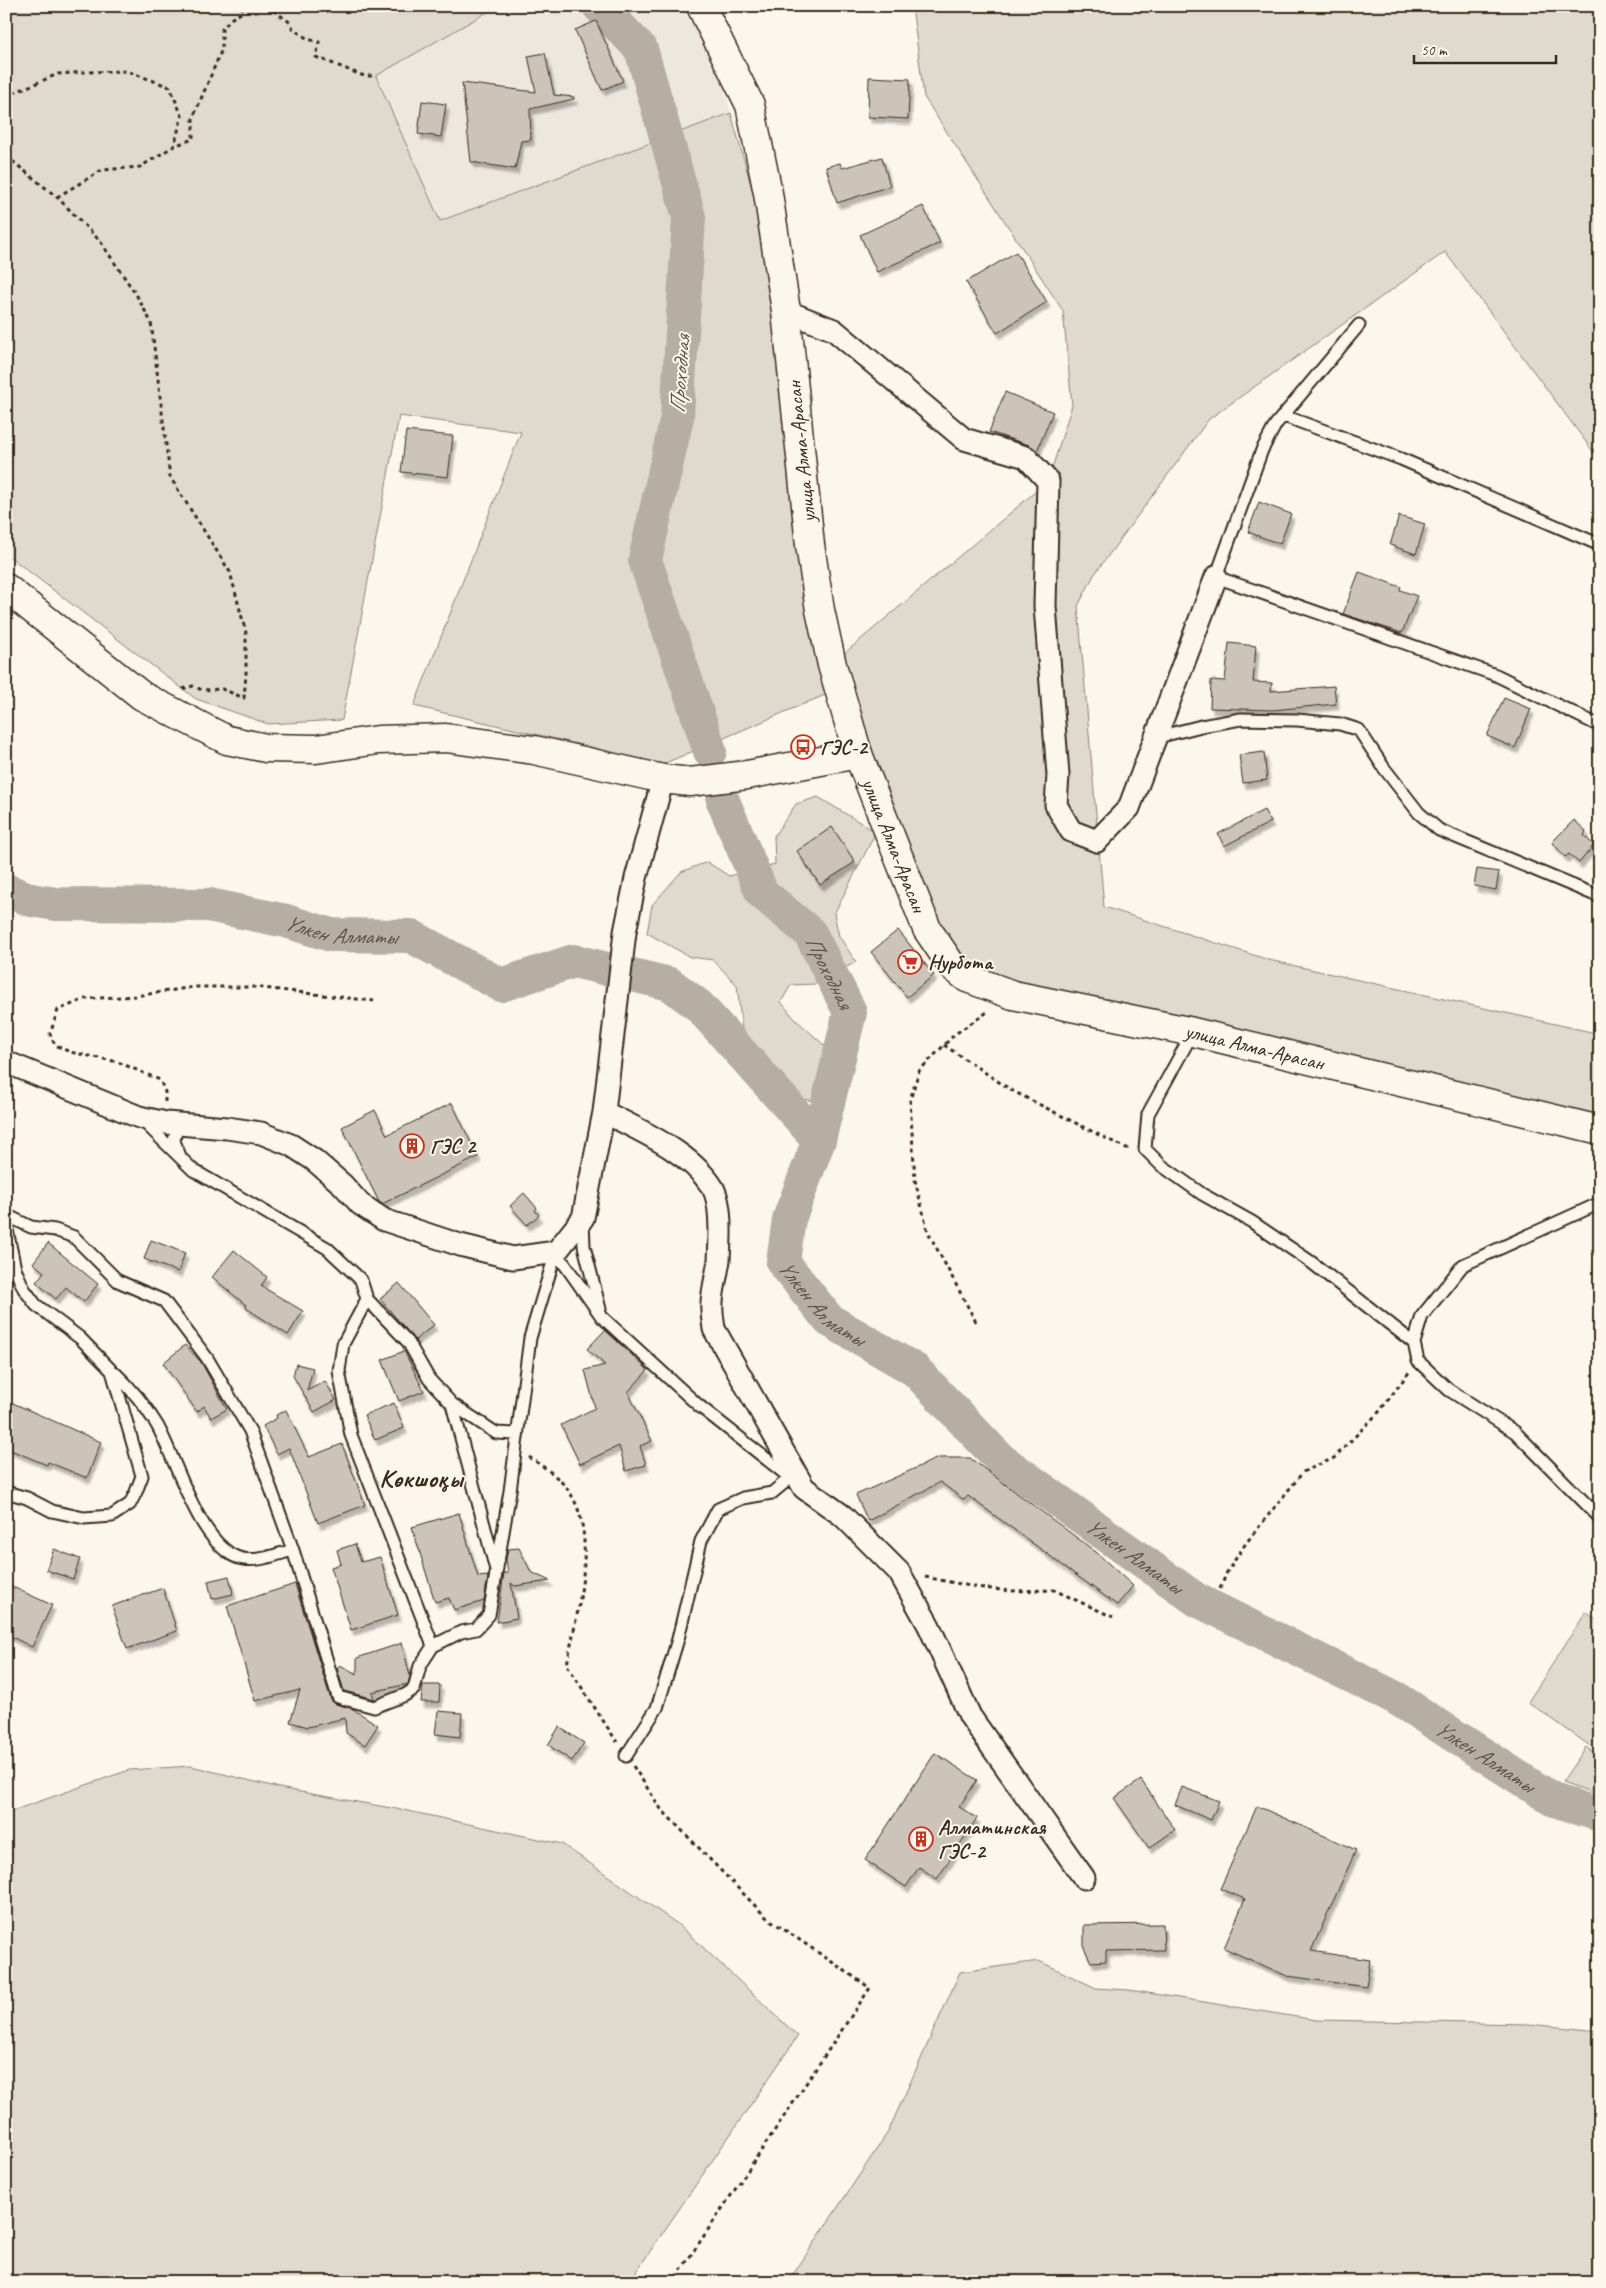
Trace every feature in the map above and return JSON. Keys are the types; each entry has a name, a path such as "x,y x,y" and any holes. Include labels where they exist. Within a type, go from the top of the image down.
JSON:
{"street":[{"name":"улица Алма-Арасан","path":"701,6 750,105 768,193 786,311 810,545 820,610 832,665 858,754 927,929 952,966 967,978 1013,995 1193,1032 1600,1130"},
{"path":"786,311 834,330 964,439 1026,457 1048,481 1045,606 1058,775 1056,806 1071,831 1097,841 1129,808 1216,577"},
{"path":"6,588 142,696 227,740 266,748 316,749 378,740 446,738 534,750 663,779 690,782 747,775 858,754"},
{"path":"6,1062 139,1116 176,1124 261,1133 291,1145 328,1173 360,1204 384,1220 460,1245 513,1258 556,1252 583,1218 604,1112 625,932 636,878 663,779"},
{"path":"604,1112 654,1138 690,1162 712,1186 718,1206 720,1227 719,1261 712,1304 714,1329 797,1483 843,1516 899,1572 929,1626 970,1716 1084,1878"}],"lane":[{"path":"1359,325 1276,424 1262,450 1216,577 1496,675 1600,726"},
{"path":"1284,416 1401,459 1600,546"},
{"path":"1154,738 1201,726 1241,719 1297,720 1340,724 1359,730 1384,768 1419,813 1439,830 1600,897"},
{"path":"1193,1032 1148,1114 1145,1149 1161,1165 1202,1194 1252,1222 1311,1262 1414,1343"},
{"path":"139,1116 193,1170 229,1192 282,1220 327,1248 360,1280 367,1299 408,1342 429,1379 452,1404 496,1433 517,1434"},
{"path":"176,1124 174,1140 180,1158"},
{"path":"1600,1203 1463,1265 1454,1273 1422,1316 1414,1343 1418,1361 1450,1390 1515,1432 1600,1518"},
{"path":"6,1215 31,1227 55,1230 74,1236 118,1280 164,1301 207,1358 250,1431 293,1550 338,1697 374,1707 405,1695 414,1689 420,1666 433,1646 460,1632 476,1629 489,1615 497,1574 530,1338 556,1252"},
{"path":"583,1218 584,1246 602,1318"},
{"path":"6,1225 15,1269 24,1288 36,1305 80,1338 133,1390 157,1426 194,1506 214,1540 234,1556 254,1561 293,1550"},
{"path":"556,1252 602,1318 698,1405 797,1483 772,1493 743,1498 718,1509 701,1541 678,1639 657,1708 626,1756"},
{"path":"367,1299 343,1344 338,1371 351,1435 433,1646"},
{"path":"6,1492 27,1498 52,1511 84,1518 112,1516 130,1504 142,1476 112,1371"},
{"path":"452,1404 497,1574"}],"path":[{"path":"57,197 102,170 140,167 174,146 193,139 193,118 222,49 222,29 232,18 243,12 242,6"},
{"path":"267,6 291,23 293,29 308,39 319,42 316,57 364,76 376,76"},
{"path":"6,96 58,74 128,71 170,87 182,116 174,146"},
{"path":"6,156 57,197 100,241 137,296 151,322 170,477 230,572 246,633 244,698 222,689 202,690 193,686 177,690 189,720"},
{"path":"176,1124 160,1080 118,1062 70,1052 55,1045 50,1034 58,1010 85,999 134,996 194,987 254,986 374,1001"},
{"path":"976,1322 928,1232 915,1180 910,1100 919,1071 944,1045 956,1034 1013,995"},
{"path":"944,1045 1011,1090 1126,1148 1145,1149"},
{"path":"1220,1589 1227,1572 1246,1543 1303,1472 1334,1458 1379,1412 1418,1361"},
{"path":"899,1572 975,1587 1010,1591 1054,1590 1113,1617"},
{"path":"673,2282 870,1988"}],"shaded area":[{"path":"6,6 498,6 376,76 440,221 731,113 786,311 833,663 1048,481 1072,405 1063,311 924,97 912,6 1600,6 1600,461 1445,252 1209,419 1094,575 1078,606 1104,907 1269,960 1600,1034 1600,1130 952,966 839,689 663,764 414,706 521,432 399,416 342,720 268,724 196,699 6,554"},
{"path":"498,6 701,6 731,113 440,221 376,76"},
{"path":"818,797 876,832 834,914 839,936 856,962 816,984 791,985 781,1002 795,1019 833,1053 814,1101 798,1098 742,1030 737,985 713,960 690,957 647,933 652,905 681,872 707,862 729,876 775,864 774,836 796,804"},
{"path":"1586,1612 1600,1623 1600,1753 1528,1702"},
{"path":"1586,1747 1600,1758 1600,1795 1562,1782"},
{"path":"191,1766 284,1789 408,1811 562,1844 679,1925 798,2036 629,2282 6,2282 6,1813 129,1770"},
{"path":"1039,1961 1096,1988 1129,1990 1316,2020 1528,2024 1600,2031 1600,2282 788,2282 888,2132 960,1972"}],"building":[{"path":"596,21 623,81 602,90 575,30"},
{"path":"545,53 554,95 574,97 574,99 530,109 531,140 521,141 515,169 471,162 462,83 536,92 528,56"},
{"path":"869,77 910,79 908,119 868,117"},
{"path":"422,101 446,104 441,137 418,134"},
{"path":"882,157 890,186 837,203 826,167 840,163 842,168"},
{"path":"923,206 940,243 877,272 860,235"},
{"path":"1016,252 1047,302 997,333 966,282"},
{"path":"1005,392 1053,412 1037,451 1029,445 989,432"},
{"path":"406,431 453,436 448,477 401,472"},
{"path":"1259,502 1291,514 1280,544 1248,532"},
{"path":"1399,516 1425,524 1416,554 1390,545"},
{"path":"1359,572 1401,587 1400,590 1417,596 1402,633 1343,614"},
{"path":"1229,643 1256,646 1253,682 1272,683 1271,691 1334,686 1336,704 1273,710 1210,708 1211,680 1225,681"},
{"path":"1504,698 1531,709 1515,748 1487,736"},
{"path":"1264,752 1267,780 1243,783 1239,755"},
{"path":"1264,810 1271,822 1224,846 1218,834"},
{"path":"1574,820 1586,831 1584,836 1594,845 1579,863 1569,854 1565,857 1552,842"},
{"path":"832,827 855,862 820,885 797,851"},
{"path":"1477,869 1499,872 1496,890 1474,886"},
{"path":"898,930 934,975 907,997 871,952"},
{"name":"ГЭС 2","path":"452,1103 478,1157 382,1204 379,1202 342,1127 375,1110 387,1135"},
{"path":"524,1193 537,1208 535,1211 539,1215 527,1225 510,1206"},
{"path":"151,1240 185,1253 178,1272 144,1259"},
{"path":"48,1243 98,1284 84,1302 66,1287 56,1299 36,1282 44,1272 33,1263"},
{"path":"234,1250 267,1277 261,1286 303,1311 288,1335 246,1308 247,1306 212,1277"},
{"path":"399,1283 434,1325 415,1340 380,1299"},
{"path":"605,1330 648,1370 628,1392 652,1441 640,1446 646,1465 626,1471 619,1446 580,1464 561,1425 595,1408 585,1370 605,1365 587,1349"},
{"path":"185,1345 201,1362 227,1409 211,1418 204,1406 197,1412 163,1363"},
{"path":"404,1351 424,1391 399,1401 382,1360"},
{"path":"296,1364 313,1368 307,1391 325,1381 336,1400 314,1412 293,1376"},
{"path":"6,1400 101,1442 87,1478 48,1462 47,1465 6,1448"},
{"path":"394,1403 404,1428 375,1440 364,1415"},
{"path":"286,1410 309,1457 342,1444 365,1505 318,1523 289,1448 277,1454 263,1426 277,1418 276,1415"},
{"path":"938,1458 970,1458 1096,1552 1133,1586 1117,1605 968,1496 964,1500 940,1482 868,1521 856,1495"},
{"path":"459,1513 478,1577 488,1576 484,1601 454,1610 449,1598 435,1602 412,1527"},
{"path":"355,1544 361,1562 380,1557 398,1615 351,1630 331,1567 341,1564 337,1550"},
{"path":"519,1548 531,1572 550,1581 515,1586 511,1583 517,1618 497,1622 504,1573 508,1573 506,1560 508,1549"},
{"path":"54,1549 80,1559 73,1579 46,1570"},
{"path":"229,1576 233,1594 212,1599 208,1581"},
{"path":"6,1584 52,1605 32,1647 6,1634"},
{"path":"295,1584 331,1700 336,1704 353,1709 378,1725 365,1745 346,1733 345,1718 308,1727 290,1722 300,1690 255,1701 227,1606"},
{"path":"163,1588 177,1631 127,1649 112,1606"},
{"path":"402,1643 410,1676 408,1684 372,1692 374,1699 344,1691 337,1668 340,1665 357,1674 357,1658"},
{"path":"423,1685 440,1685 439,1702 421,1702"},
{"path":"438,1711 462,1713 460,1737 435,1734"},
{"path":"559,1727 584,1743 572,1761 548,1745"},
{"name":"Алматинская ГЭС-2","path":"935,1753 977,1780 959,1807 977,1818 937,1879 919,1867 906,1887 865,1860"},
{"path":"1141,1780 1175,1830 1149,1848 1114,1798"},
{"path":"1182,1787 1219,1801 1211,1820 1175,1805"},
{"path":"1257,1806 1356,1850 1311,1951 1370,1960 1366,1987 1287,1976 1224,1948 1245,1899 1220,1889"},
{"path":"1163,1924 1164,1950 1106,1951 1106,1961 1091,1962 1084,1948 1084,1925"}],"waterway":[{"name":"Проходная","path":"599,6 641,49 689,217 677,417 645,560 710,751"},
{"name":"Проходная","path":"723,801 762,893 810,933 850,1012 819,1140"},
{"name":"Үлкен Алматы","path":"6,890 31,900 56,904 209,905 286,921 331,935 411,936 501,985 574,961 670,984 699,1006 819,1140 789,1219 783,1262 829,1320 915,1370 1000,1459 1197,1600 1396,1698 1552,1799 1600,1815"}],"place":[{"name":"ГЭС-2","path":"803,747"},
{"name":"Нурбота","path":"910,962"},
{"name":"ГЭС 2","path":"412,1146"},
{"name":"Алматинская ГЭС-2","path":"921,1839"}],"district":[{"name":"Көкшоқы","path":"421,1478"}]}
